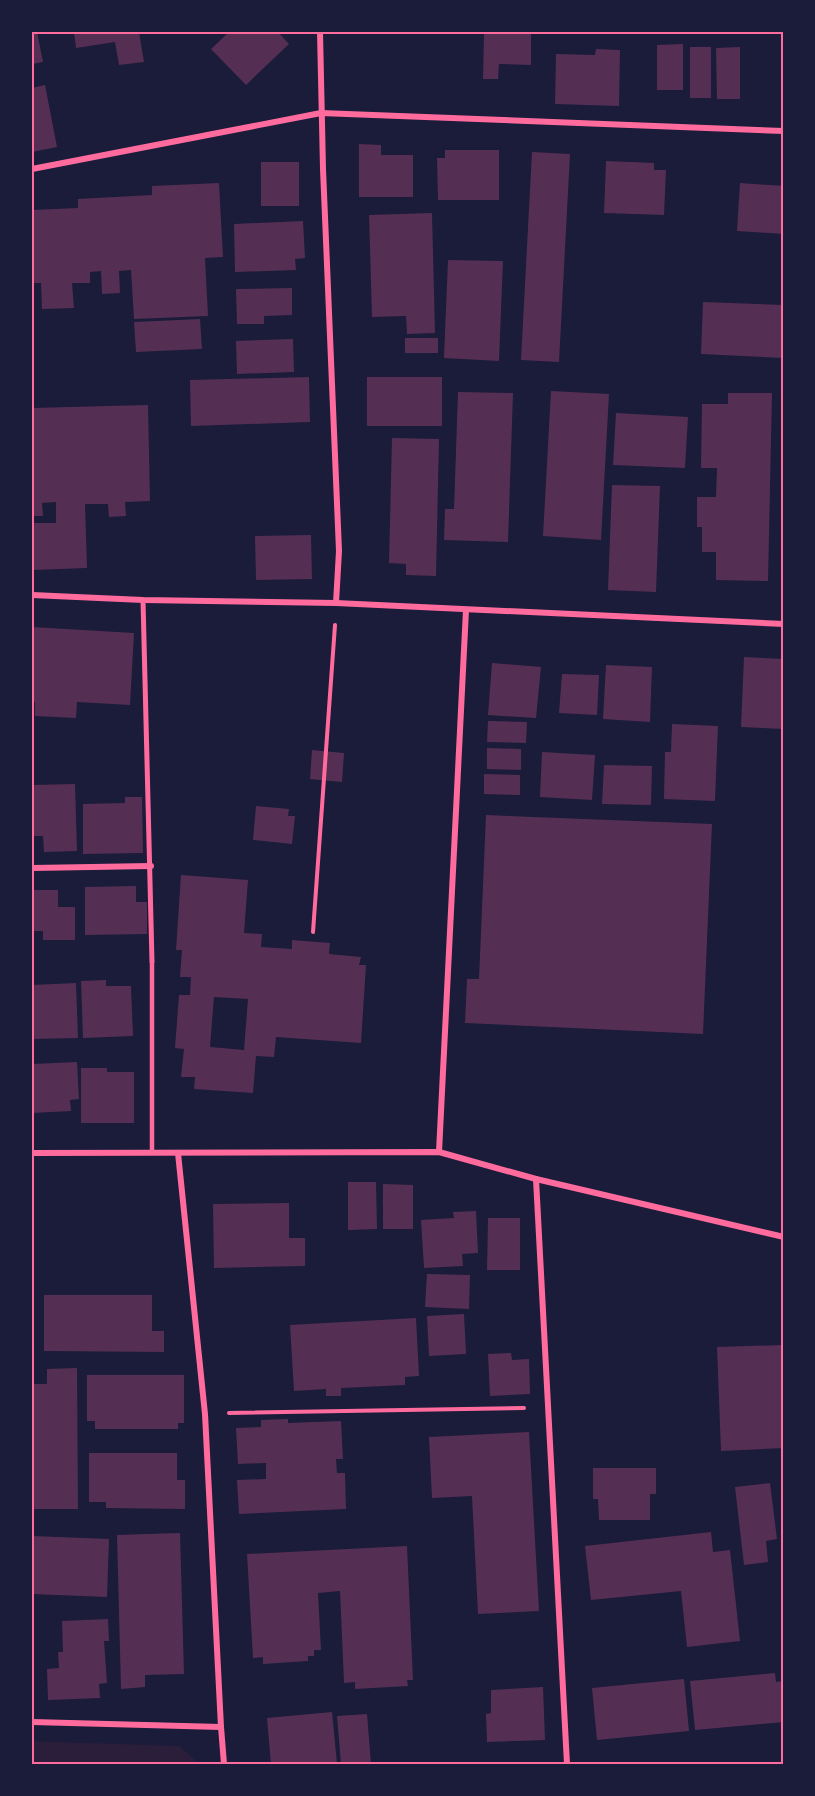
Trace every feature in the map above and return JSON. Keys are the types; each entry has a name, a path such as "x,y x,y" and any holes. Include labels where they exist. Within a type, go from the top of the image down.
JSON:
{"street":[{"path":"320,32 321,113 339,551 336,603"},
{"path":"32,169 321,113 783,131"},
{"path":"32,595 143,600 336,603 783,624"},
{"path":"143,600 152,962"},
{"path":"439,1152 466,610"},
{"path":"32,868 151,866"},
{"path":"32,1153 439,1152 536,1179 783,1237"},
{"path":"178,1153 204,1414 224,1764"},
{"path":"536,1179 567,1764"},
{"path":"32,1722 221,1727"}],"lane":[{"path":"152,962 152,1153"}],"path":[{"path":"313,933 336,603"},
{"path":"204,1414 549,1407"}],"shaded area":[{"path":"32,1741 179,1746 196,1761 196,1764 32,1764"}],"building":[{"path":"32,32 37,32 43,62 32,64"},
{"path":"74,32 139,32 144,62 119,65 115,42 76,48"},
{"path":"229,32 278,32 289,44 246,85 211,49"},
{"path":"484,32 531,32 531,65 499,64 498,79 483,79"},
{"path":"683,44 683,90 657,90 657,45"},
{"path":"690,47 711,47 711,98 690,98"},
{"path":"740,47 740,99 717,99 716,48"},
{"path":"596,49 620,50 619,106 555,104 556,54 595,55"},
{"path":"45,85 57,147 32,152 32,88"},
{"path":"359,144 381,145 381,155 413,155 413,197 359,197"},
{"path":"445,150 499,150 499,200 438,200 437,158 445,158"},
{"path":"532,152 570,154 559,362 521,360"},
{"path":"606,161 654,163 654,170 666,170 664,215 604,213"},
{"path":"261,162 299,162 299,206 261,206"},
{"path":"219,183 223,257 205,258 208,316 134,319 131,270 119,271 120,293 102,294 101,271 90,272 90,283 72,283 74,308 42,309 41,283 32,283 32,210 78,208 78,199 152,195 152,186"},
{"path":"740,183 784,186 784,234 737,231"},
{"path":"432,213 435,333 407,334 406,316 372,317 369,215"},
{"path":"303,221 305,258 295,259 296,270 235,272 234,224"},
{"path":"448,260 503,261 499,361 444,358"},
{"path":"292,288 292,315 264,316 264,324 237,324 236,289"},
{"path":"703,302 784,305 784,358 701,354"},
{"path":"200,319 202,349 136,352 134,322"},
{"path":"405,338 438,338 438,353 405,353"},
{"path":"293,339 294,372 237,374 236,341"},
{"path":"309,377 310,422 191,426 190,380"},
{"path":"367,377 442,377 442,426 367,426"},
{"path":"551,391 609,394 601,540 543,536"},
{"path":"458,392 513,393 508,542 444,540 445,509 454,509"},
{"path":"728,393 772,393 768,581 716,580 716,552 702,552 702,527 697,527 697,497 716,497 717,468 701,468 702,404 728,404"},
{"path":"148,405 150,501 125,502 126,516 109,517 108,504 85,504 87,568 32,570 32,523 56,523 56,502 42,503 43,516 32,516 32,408"},
{"path":"616,413 688,417 685,468 613,465"},
{"path":"392,438 439,439 436,576 406,575 406,564 389,563"},
{"path":"612,485 660,486 656,592 608,590"},
{"path":"311,535 312,579 256,580 255,536"},
{"path":"32,627 134,633 130,705 77,702 76,718 35,716 35,702 32,702"},
{"path":"744,657 784,659 784,729 741,727"},
{"path":"492,663 541,667 536,718 488,715"},
{"path":"606,665 652,667 650,722 603,719"},
{"path":"562,674 599,675 597,715 559,713"},
{"path":"488,721 527,722 526,743 487,742"},
{"path":"672,724 718,726 715,801 664,799 665,752 671,752"},
{"path":"487,748 521,749 521,770 487,769"},
{"path":"312,750 344,753 342,782 310,779"},
{"path":"542,752 595,755 592,800 540,797"},
{"path":"604,765 652,766 651,805 602,804"},
{"path":"484,774 520,775 520,795 484,794"},
{"path":"75,784 77,851 44,852 43,836 32,836 32,785"},
{"path":"125,797 142,797 143,853 83,854 83,804 125,803"},
{"path":"256,806 289,809 288,816 295,816 292,844 253,840"},
{"path":"486,815 712,824 703,1034 465,1023 467,979 479,979"},
{"path":"181,875 248,880 244,933 262,934 261,947 292,949 292,940 330,943 329,954 361,957 359,965 366,965 361,1043 276,1037 274,1057 256,1056 253,1093 194,1089 195,1077 181,1077 184,1049 175,1048 179,995 190,995 191,977 180,977 182,950 176,950","holes":["214,997 248,999 244,1050 210,1047"]},
{"path":"136,886 136,902 147,902 147,934 85,935 85,887"},
{"path":"32,890 58,890 58,907 75,907 75,940 43,940 43,931 32,931"},
{"path":"106,980 106,986 131,986 133,1036 83,1038 81,981"},
{"path":"76,983 78,1038 32,1039 32,985"},
{"path":"77,1062 79,1099 70,1100 71,1111 32,1113 32,1064"},
{"path":"81,1068 107,1068 107,1072 134,1072 134,1123 81,1123"},
{"path":"348,1182 376,1182 377,1229 348,1230"},
{"path":"383,1184 413,1185 413,1229 383,1229"},
{"path":"289,1203 289,1238 305,1238 305,1266 214,1268 213,1204"},
{"path":"476,1211 478,1253 462,1254 463,1266 424,1268 421,1220 454,1218 453,1212"},
{"path":"488,1218 520,1218 520,1270 487,1270"},
{"path":"427,1274 470,1275 469,1309 425,1307"},
{"path":"44,1295 152,1295 152,1331 164,1331 164,1352 44,1351"},
{"path":"464,1314 466,1354 429,1356 427,1316"},
{"path":"416,1318 419,1376 405,1377 405,1385 341,1388 341,1396 326,1396 326,1389 294,1391 290,1325"},
{"path":"784,1345 784,1448 721,1451 717,1347"},
{"path":"511,1353 512,1360 529,1359 530,1394 490,1396 488,1354"},
{"path":"77,1368 78,1509 32,1509 32,1384 47,1384 47,1369"},
{"path":"87,1375 184,1375 184,1423 178,1423 178,1429 95,1429 95,1421 87,1421"},
{"path":"288,1419 288,1423 341,1421 343,1459 336,1459 337,1473 345,1473 346,1509 239,1514 237,1480 266,1479 266,1463 238,1464 236,1428 261,1427 261,1420"},
{"path":"529,1432 539,1611 478,1614 472,1496 432,1498 429,1437"},
{"path":"89,1453 177,1453 177,1480 185,1480 185,1509 106,1508 106,1502 89,1502"},
{"path":"593,1468 656,1468 656,1494 650,1494 650,1520 599,1520 598,1499 593,1499"},
{"path":"770,1483 777,1539 766,1541 768,1562 744,1565 735,1487"},
{"path":"711,1532 713,1552 730,1550 740,1641 687,1647 681,1591 591,1600 585,1546"},
{"path":"180,1533 184,1674 145,1675 145,1687 121,1689 117,1535"},
{"path":"32,1536 109,1539 107,1597 32,1594"},
{"path":"407,1546 413,1680 407,1680 408,1686 355,1689 355,1682 344,1683 340,1591 318,1593 321,1650 314,1650 314,1656 308,1656 308,1661 263,1664 263,1657 253,1658 247,1554"},
{"path":"108,1619 109,1641 104,1641 107,1683 99,1684 100,1698 48,1700 47,1669 59,1668 58,1652 63,1652 62,1621"},
{"path":"775,1673 776,1682 784,1681 784,1722 695,1730 690,1681"},
{"path":"684,1679 689,1731 597,1740 592,1688"},
{"path":"543,1687 545,1740 487,1742 486,1714 491,1713 491,1690"},
{"path":"332,1712 337,1764 271,1764 267,1718"},
{"path":"367,1714 371,1764 341,1764 337,1716"}]}
